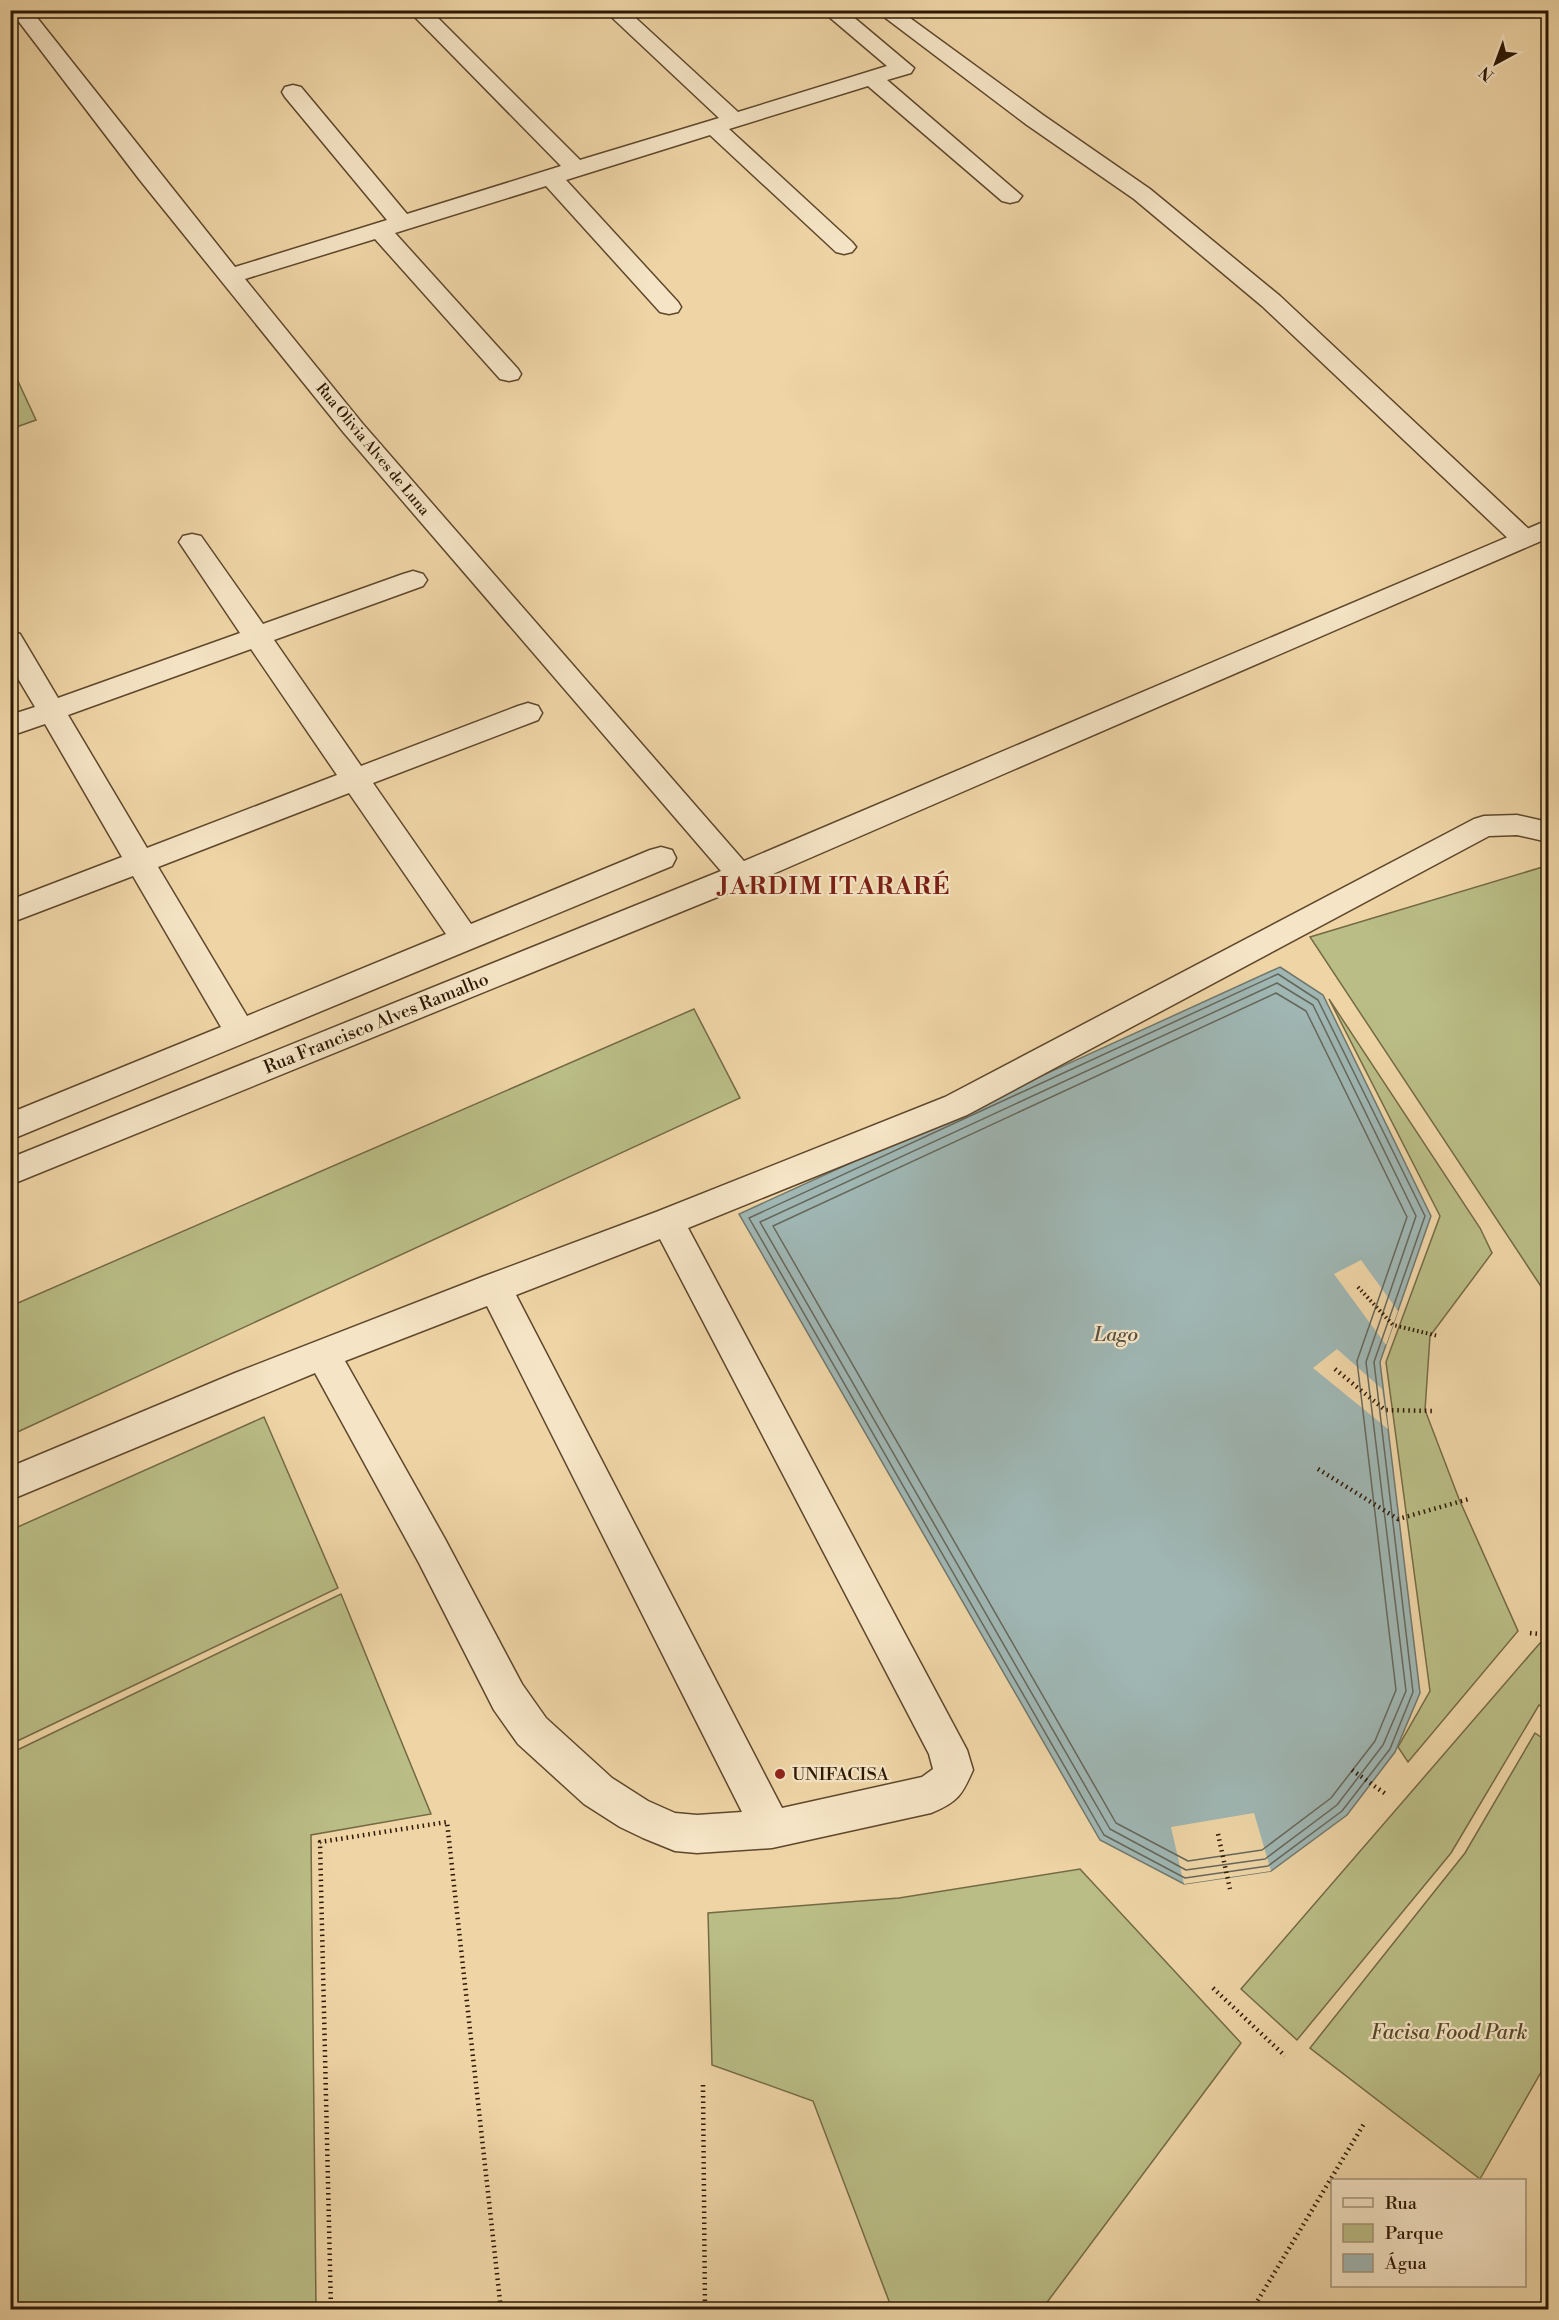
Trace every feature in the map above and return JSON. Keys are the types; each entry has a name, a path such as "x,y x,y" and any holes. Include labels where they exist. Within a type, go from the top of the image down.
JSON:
{"street":[{"name":"Rua Olivia Alves de Luna","path":"20,10 147,174 353,428 741,875"},
{"path":"418,10 576,169"},
{"path":"614,10 844,247"},
{"path":"230,276 903,69 831,10"},
{"path":"885,10 911,31 1151,201 1271,301 1536,532"},
{"path":"872,78 1010,196"},
{"path":"293,92 391,226 509,374"},
{"path":"551,177 669,307"},
{"name":"Rua Francisco Alves Ramalho","path":"11,1170 741,875 1536,532"},
{"path":"192,542 465,939"},
{"path":"10,726 413,580"},
{"path":"10,640 240,1032"},
{"path":"10,912 528,713"},
{"path":"10,1484 323,1354 668,1222 956,1106 1484,826 1517,825 1548,832"},
{"path":"10,1127 661,858"},
{"path":"323,1354 432,1551 508,1697 532,1731 598,1791 657,1826 675,1832 697,1834 772,1829 924,1796 948,1781 953,1770 942,1739 668,1222"},
{"path":"495,1287 772,1829"}],"path":[{"path":"1358,1287 1393,1325 1438,1336"},
{"path":"1335,1369 1385,1410 1433,1411"},
{"path":"1318,1469 1398,1519 1469,1499"},
{"path":"1530,1633 1548,1635"},
{"path":"1352,1770 1387,1795"},
{"path":"331,2310 320,1842 447,1822 501,2310"},
{"path":"1218,1834 1230,1889"},
{"path":"1214,1988 1285,2056"},
{"path":"703,2085 705,2310"},
{"path":"1252,2310 1365,2122"}],"green space":[{"path":"10,364 36,420 11,429 10,429"},
{"path":"1546,866 1548,869 1548,1297 1310,937"},
{"path":"1329,999 1480,1228 1492,1253 1430,1336 1425,1410 1459,1499 1518,1631 1408,1762 1398,1747 1430,1691 1386,1362 1440,1216"},
{"path":"694,1009 740,1098 11,1435 11,1306"},
{"path":"264,1417 338,1588 11,1744 11,1530"},
{"path":"341,1594 431,1814 311,1835 316,2309 11,2309 11,1753"},
{"path":"1540,1643 1548,1645 1548,1711 1539,1705 1451,1853 1297,2040 1241,1989"},
{"name":"Facisa Food Park","path":"1535,1733 1548,1742 1548,2060 1480,2179 1310,2048 1465,1853"},
{"path":"1080,1869 1241,2043 1042,2309 892,2309 813,2101 712,2065 708,1913 899,1898"}],"water":[{"name":"Lago","path":"1280,967 1323,995 1431,1216 1380,1362 1420,1693 1395,1752 1347,1815 1271,1871 1184,1884 1100,1840 739,1214"}],"pier":[{"path":"1361,1260 1398,1311 1386,1345 1334,1274"},
{"path":"1337,1349 1382,1389 1388,1429 1313,1368"},
{"path":"1254,1813 1271,1871 1184,1884 1171,1827"}],"place":[{"name":"UNIFACISA","path":"780,1774"}],"district":[{"name":"JARDIM ITARARÉ","path":"835,886"}]}
